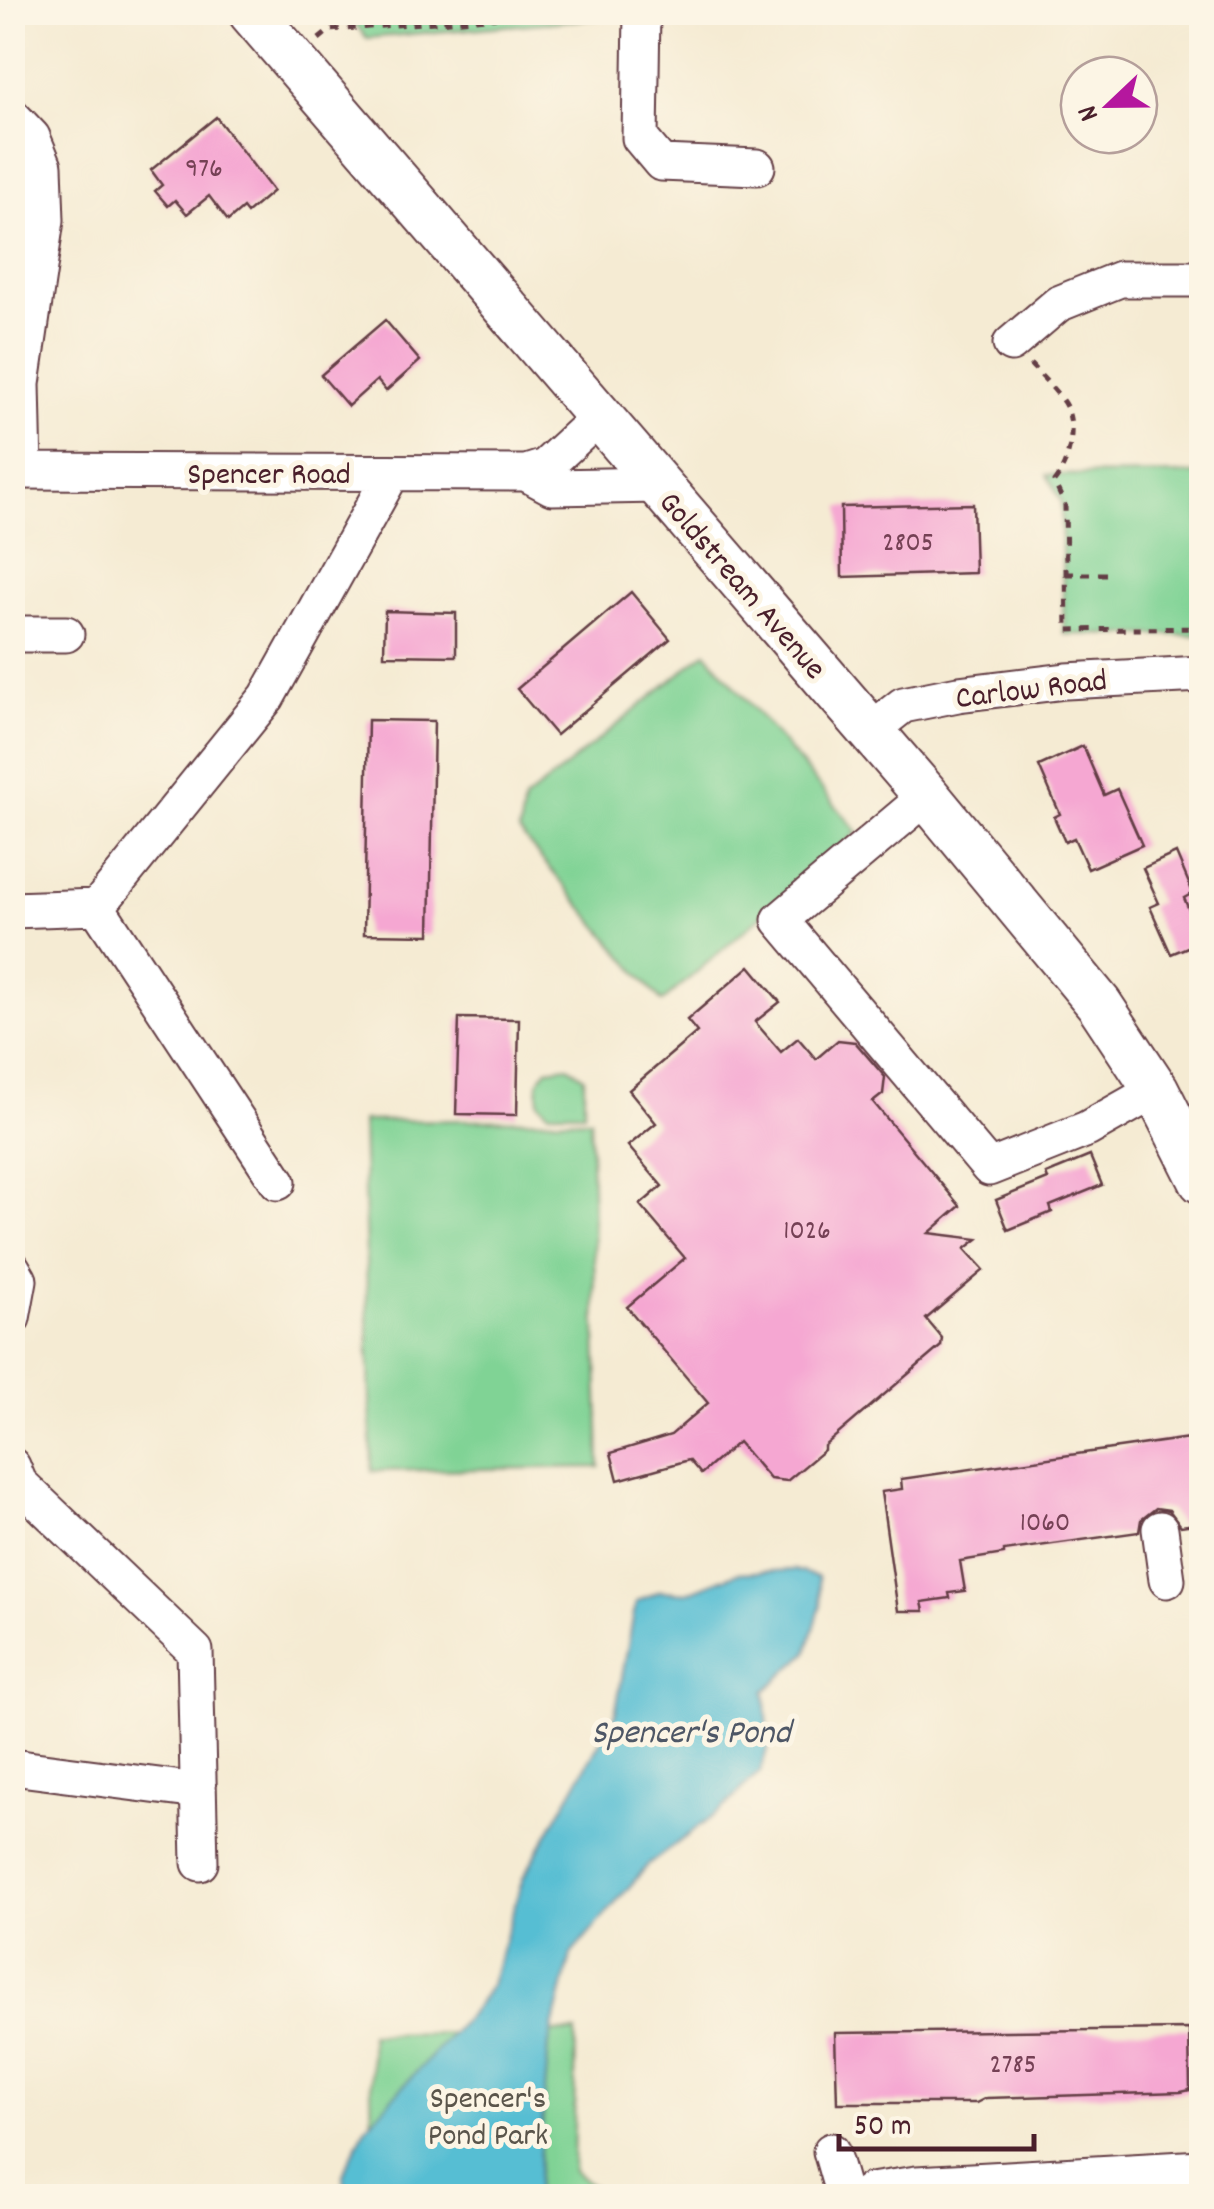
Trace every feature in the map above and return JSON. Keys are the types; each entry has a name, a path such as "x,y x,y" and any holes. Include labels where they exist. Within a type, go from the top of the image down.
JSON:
{"main road":[{"name":"Goldstream Avenue","path":"252,12 926,796 1099,1004 1156,1090 1202,1181"},
{"path":"872,2196 917,2189 1076,2187 1202,2173"}],"street":[{"path":"642,12 640,138 661,163 758,167"},
{"path":"12,116 32,138 44,166 46,220 22,384 18,471"},
{"path":"1011,344 1058,304 1120,279 1202,279"},
{"path":"526,473 545,468 600,416"},
{"name":"Spencer Road","path":"18,471 526,473 552,487 658,485"},
{"path":"12,910 97,907 267,697 392,473"},
{"path":"12,634 66,634"},
{"name":"Carlow Road","path":"870,731 903,705 958,694 1066,681 1202,674"},
{"path":"926,796 780,920 990,1168 1087,1129 1156,1090"},
{"path":"97,907 278,1182"},
{"path":"12,1268 19,1280 12,1318"},
{"path":"12,1466 19,1483 195,1651 200,1863"},
{"path":"1160,1529 1168,1580"},
{"path":"12,1767 198,1791"},
{"path":"831,2150 844,2196"}],"path":[{"path":"318,41 330,30 567,12"},
{"path":"1011,344 1066,403 1070,435 1067,466 1054,482 1066,505 1066,630 1202,628"},
{"path":"1066,574 1106,574"}],"green space":[{"path":"460,12 599,12 599,18 367,38 353,22"},
{"path":"1201,474 1201,635 1064,634 1061,501 1047,475"},
{"path":"706,652 858,832 662,1002 519,832 524,801"},
{"path":"568,1066 584,1077 584,1112 548,1112 539,1102 538,1082 547,1069"},
{"path":"590,1119 600,1467 372,1471 362,1121"},
{"name":"Spencer's Pond Park","path":"576,2032 573,2171 606,2196 373,2196 370,2034"}],"water":[{"name":"Spencer's Pond","path":"794,1570 818,1577 821,1605 807,1653 765,1691 769,1743 760,1772 721,1810 648,1865 571,1955 549,2044 536,2196 348,2196 343,2175 365,2128 475,2008 491,1984 523,1878 615,1715 636,1602 660,1591 686,1593 737,1573"}],"building":[{"path":"216,117 273,191 247,213 243,208 228,221 209,196 187,214 175,200 168,206 155,191 162,185 151,170"},
{"path":"385,320 420,361 386,391 377,380 348,406 321,375"},
{"path":"973,504 975,573 842,577 841,507"},
{"path":"631,592 670,639 556,735 517,689"},
{"path":"385,611 456,613 456,656 384,655"},
{"path":"368,720 434,721 430,935 364,934"},
{"path":"1083,746 1104,795 1117,789 1142,845 1088,869 1074,838 1065,842 1054,817 1060,814 1039,766"},
{"path":"1176,853 1193,893 1184,898 1202,941 1171,954 1150,907 1159,903 1143,868"},
{"path":"750,966 780,1002 755,1022 781,1052 798,1038 816,1059 838,1040 855,1042 885,1077 883,1094 873,1102 960,1206 929,1233 978,1239 965,1249 984,1270 926,1319 942,1338 941,1346 787,1481 770,1479 738,1442 701,1474 689,1460 618,1480 611,1453 671,1435 708,1403 627,1307 685,1258 640,1205 662,1186 628,1146 656,1123 629,1090 697,1032 687,1020"},
{"path":"459,1018 519,1019 517,1115 456,1114"},
{"path":"1090,1156 1102,1185 1050,1206 1052,1212 1008,1230 996,1200 1048,1179 1046,1174"},
{"path":"1189,1438 1190,1445 1202,1444 1202,1523 1181,1526 1169,1510 1156,1508 1141,1520 1139,1532 960,1561 965,1591 949,1593 950,1598 922,1602 924,1611 898,1611 881,1492 902,1489 901,1479"},
{"path":"1189,2029 1190,2090 1181,2092 986,2098 976,2103 837,2103 835,2033"}]}
